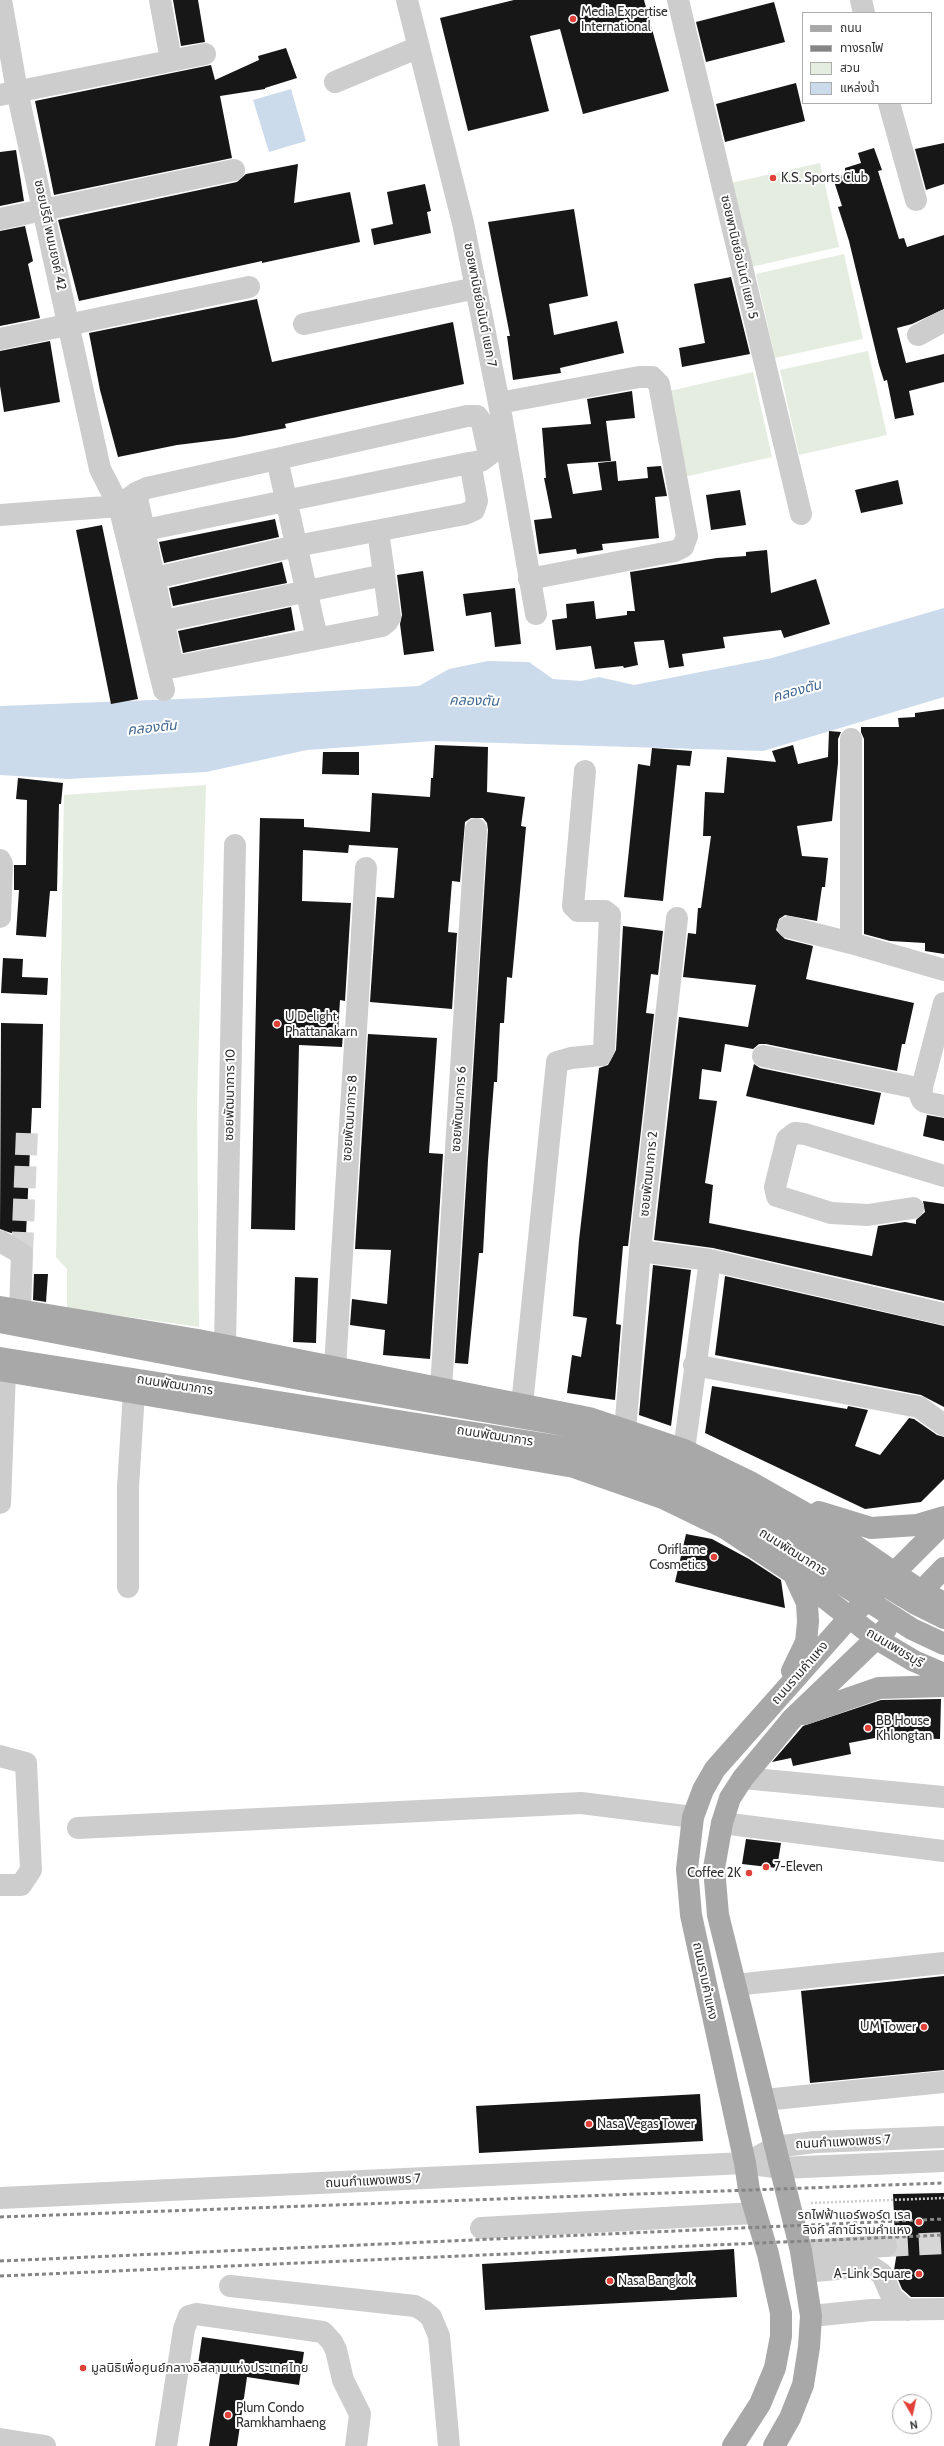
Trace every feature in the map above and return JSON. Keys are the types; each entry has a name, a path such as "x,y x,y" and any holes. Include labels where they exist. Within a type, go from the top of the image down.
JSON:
{"main road":[{"path":"10,1308 225,1345 589,1418 684,1450 782,1500 819,1521 921,1591 944,1603"},
{"name":"ถนนพัฒนาการ","path":"0,1322 310,1381 587,1429 670,1461 738,1496 910,1600 944,1618"},
{"name":"ถนนพัฒนาการ","path":"2,1366 134,1392 574,1467 663,1498 725,1528 793,1574 849,1618"},
{"name":"ถนนพัฒนาการ","path":"2,1366 582,1450 657,1476 727,1510 912,1629 944,1644"},
{"path":"604,1478 614,1468 618,1460 621,1447 622,1430"},
{"path":"782,1500 871,1528 918,1525 944,1517"},
{"name":"ถนนรามคำแหง","path":"733,2446 760,2404 775,2368 781,2336 781,2313 768,2254 749,2190 745,2163 690,1915 687,1869 693,1817 703,1790 715,1769 849,1618 944,1523"},
{"name":"ถนนรามคำแหง","path":"774,2446 790,2418 802,2385 809,2347 811,2316 803,2261 790,2204 718,1915 714,1868 722,1823 730,1798 743,1778 792,1719 876,1639 944,1568"},
{"path":"773,1703 798,1661 806,1642 808,1622 806,1603 793,1574"},
{"name":"ถนนเพชรบุรี","path":"849,1618 876,1639 914,1661 944,1674"},
{"path":"792,1719 845,1698 879,1688 944,1686"}],"street":[{"name":"ซอยปรีดี พนมยงค์ 42","path":"1,0 9,93 44,209 100,469 127,500"},
{"path":"160,0 172,60"},
{"name":"ซอยพานิชย์อนันต์ แยก 7","path":"407,0 463,223 499,403 536,614"},
{"name":"ซอยพานิชย์อนันต์ แยก 5","path":"678,0 801,514"},
{"path":"861,0 864,12"},
{"path":"334,82 419,47"},
{"path":"9,93 205,54"},
{"path":"889,104 916,200"},
{"path":"0,218 234,170"},
{"path":"0,339 249,287"},
{"path":"304,324 476,288"},
{"path":"918,335 944,321"},
{"path":"499,403 640,377 652,377 658,384 687,536 683,546 675,551 529,579"},
{"path":"0,515 127,500 147,488 467,416 476,416 482,423 489,455 481,461 145,530"},
{"path":"277,459 317,638"},
{"path":"155,578 296,546 465,514 474,510 477,501 469,463"},
{"path":"127,500 145,530 164,621 165,675"},
{"path":"127,500 165,675"},
{"path":"165,675 317,638 382,626 390,617 378,531"},
{"path":"164,621 384,575"},
{"path":"851,740 851,943"},
{"path":"522,1405 557,1062 571,1058 601,1055 604,1048 610,915 605,911 578,910 573,906 585,771"},
{"name":"ซอยพัฒนาการ 6","path":"442,1389 476,829"},
{"name":"ซอยพัฒนาการ 10","path":"225,1345 234,845"},
{"path":"0,860 2,864 0,917"},
{"name":"ซอยพัฒนาการ 8","path":"335,1367 366,868"},
{"name":"ซอยพัฒนาการ 2","path":"622,1430 640,1251 677,918"},
{"path":"788,927 851,943 944,970"},
{"path":"922,1094 943,1014"},
{"path":"763,1056 922,1094 944,1106"},
{"path":"914,1208 868,1215 832,1213 777,1196 775,1187 787,1139 795,1132 805,1134 944,1176"},
{"path":"0,1241 22,1254 10,1308"},
{"path":"640,1251 710,1260 944,1314"},
{"path":"684,1450 694,1365 710,1260"},
{"path":"694,1365 919,1407 944,1425"},
{"path":"0,1503 2,1366"},
{"path":"128,1587 128,1487 134,1392"},
{"path":"0,1756 26,1763 31,1870 22,1885 0,1885"},
{"path":"743,1778 944,1797"},
{"path":"78,1828 581,1803 693,1817"},
{"path":"722,1823 944,1851"},
{"path":"735,1984 944,1963"},
{"path":"764,2100 944,2082"},
{"name":"ถนนกำแพงเพชร 7","path":"745,2163 775,2147 815,2142 944,2137"},
{"name":"ถนนกำแพงเพชร 7","path":"0,2198 745,2163 762,2167 781,2168 944,2161"},
{"path":"481,2228 755,2213"},
{"path":"803,2261 886,2246"},
{"path":"803,2261 870,2266 882,2274 888,2288 899,2305 907,2310"},
{"path":"230,2286 415,2306 424,2311 431,2317 439,2336 449,2446"},
{"path":"871,2310 883,2302 888,2288"},
{"path":"811,2316 871,2310 944,2309"},
{"path":"166,2446 184,2330 189,2316 196,2314 323,2332 332,2342 343,2380 360,2414 356,2446"},
{"path":"0,2439 45,2446"}],"path":[{"path":"790,2204 944,2198"}],"green space":[{"path":"820,163 839,247 751,267 731,183"},
{"path":"844,254 863,339 775,358 756,274"},
{"path":"868,351 887,435 799,455 780,370"},
{"path":"753,372 772,457 684,477 665,392"},
{"path":"206,785 197,1105 199,1327 67,1308 67,1269 56,1257 64,795"}],"water":[{"path":"291,89 306,141 269,152 253,100"},
{"name":"คลองตัน","path":"944,608 944,697 763,751 433,741 307,750 206,772 67,779 0,775 0,706 205,698 419,686 449,669 488,661 529,662 553,679 581,681 599,677 634,685 772,658"}],"building":[{"path":"173,0 198,0 205,42 181,46"},
{"path":"514,0 644,0 669,91 583,114 560,29 530,36 549,111 468,131 440,18"},
{"path":"774,2 785,42 706,62 696,22"},
{"path":"286,48 297,78 265,89 220,96 232,158 54,195 35,101 211,65 215,80 259,60 258,56"},
{"path":"796,83 805,121 725,142 716,104"},
{"path":"944,143 944,184 926,190 915,149"},
{"path":"874,148 882,170 878,171 899,239 904,238 907,247 944,235 944,309 912,324 897,328 906,363 944,354 944,382 909,391 914,415 895,419 887,380 884,381 879,365 849,241 838,207 842,206 833,178 845,174 845,168 861,163 858,153"},
{"path":"16,150 24,201 0,206 0,152"},
{"path":"298,164 294,203 350,192 360,242 262,263 262,261 79,301 58,220 237,182 246,174"},
{"path":"425,184 431,211 427,212 431,233 374,245 371,229 393,224 387,192"},
{"path":"574,209 588,296 549,304 554,335 617,321 624,353 560,368 561,373 513,380 507,336 510,336 488,222"},
{"path":"25,226 33,261 28,264 40,318 0,326 0,231"},
{"path":"731,277 750,354 682,367 679,348 705,343 694,284"},
{"path":"257,299 272,362 453,322 464,384 285,424 286,428 234,438 177,445 118,457 100,390 89,333"},
{"path":"50,341 60,402 4,412 0,386 0,351"},
{"path":"632,391 635,418 606,421 611,461 567,464 573,494 602,490 598,463 616,461 618,481 648,478 647,467 661,466 667,496 655,497 659,538 602,544 603,550 577,554 576,549 539,554 534,520 552,518 544,478 546,478 542,428 591,424 587,399"},
{"path":"898,480 903,504 861,513 855,490"},
{"path":"740,490 746,525 711,530 706,495"},
{"path":"275,519 279,537 164,563 159,542"},
{"path":"102,525 138,699 111,704 76,530"},
{"path":"767,550 771,593 816,579 830,624 784,638 781,630 723,637 725,648 682,654 684,666 669,668 664,640 634,642 638,665 624,668 623,666 595,669 591,646 556,650 552,620 567,618 566,604 594,601 596,619 627,615 627,611 635,611 630,572 717,558 746,556 746,552"},
{"path":"282,562 287,583 173,606 169,588"},
{"path":"423,571 434,651 404,655 400,624 402,615 397,575"},
{"path":"515,588 521,644 495,647 491,612 466,616 463,594"},
{"path":"291,607 295,630 183,653 178,631"},
{"path":"944,709 944,954 925,951 925,943 890,941 864,934 864,739 861,732 861,727 899,727 898,718 915,717 915,713"},
{"path":"829,731 841,732 838,739 838,763 832,821 797,826 802,856 828,858 825,887 822,887 817,921 785,915 779,919 776,930 785,939 813,946 806,979 914,1003 905,1044 902,1044 897,1071 766,1044 759,1044 753,1049 725,1044 721,1072 702,1069 699,1099 717,1101 705,1183 713,1185 709,1223 872,1256 878,1226 905,1222 916,1224 916,1220 925,1212 923,1201 944,1204 944,1301 713,1248 654,1240 679,1017 748,1027 756,985 683,977 688,933 696,934 698,908 701,908 711,836 703,836 705,792 724,793 727,757 776,762 772,751 793,745 798,764 828,757"},
{"path":"435,745 488,747 487,792 525,797 521,826 526,827 512,978 507,977 504,1023 500,1023 497,1082 494,1082 488,1160 483,1253 479,1253 468,1364 455,1363 488,830 487,823 483,818 471,818 465,822 460,882 452,881 448,932 457,933 452,1009 370,1002 377,897 394,898 398,848 349,845 348,853 303,850 302,901 351,903 345,1001 340,1000 338,1032 343,1033 342,1047 299,1045 295,1230 251,1229 260,818 304,819 304,827 370,832 372,793 430,797"},
{"path":"652,748 692,751 690,766 677,765 663,901 624,897 638,764 650,766"},
{"path":"323,752 359,752 359,775 322,774"},
{"path":"18,778 63,783 61,804 59,804 57,891 50,891 46,937 16,935 19,890 14,890 14,865 26,865 27,800 16,799"},
{"path":"623,926 663,931 658,975 651,974 646,1013 654,1014 628,1246 623,1246 616,1324 621,1325 615,1400 567,1393 572,1355 581,1357 587,1318 573,1316 579,1240 599,1068 608,1065 616,1050"},
{"path":"3,958 23,959 22,977 48,978 47,995 1,993"},
{"path":"1,1023 43,1024 41,1108 32,1108 26,1234 11,1233 0,1229"},
{"path":"368,1034 437,1038 429,1153 443,1154 430,1359 383,1355 385,1330 350,1325 352,1299 387,1304 391,1250 355,1249"},
{"path":"754,1064 760,1068 881,1093 874,1125 746,1096"},
{"path":"927,1115 944,1118 944,1141 923,1136"},
{"path":"653,1265 691,1270 671,1426 639,1415"},
{"path":"34,1274 48,1274 46,1302 33,1300"},
{"path":"725,1276 944,1326 944,1407 921,1395 715,1355"},
{"path":"295,1277 318,1278 316,1343 293,1342"},
{"path":"712,1386 847,1409 848,1406 868,1410 855,1446 880,1455 909,1418 914,1419 937,1435 944,1437 944,1479 921,1502 865,1509 705,1433"},
{"name":"Oriflame Cosmetics","path":"686,1534 712,1539 749,1559 781,1580 785,1608 675,1582"},
{"path":"941,1699 940,1739 880,1737 849,1743 851,1754 793,1766 791,1758 772,1762 803,1726 881,1700"},
{"path":"746,1839 781,1843 777,1868 742,1864"},
{"path":"944,1976 944,2070 810,2083 801,1991"},
{"name":"Nasa Vegas Tower","path":"700,2094 703,2141 479,2153 476,2106"},
{"path":"944,2193 944,2297 911,2297 902,2289 894,2270 898,2246 895,2237 893,2194"},
{"name":"Nasa Bangkok","path":"734,2249 737,2297 485,2310 482,2264"},
{"name":"Plum Condo Ramkhamhaeng","path":"202,2337 304,2352 299,2385 247,2377 237,2446 209,2446 220,2374 197,2371"}],"tunnel":[{"path":"22,1254 27,1130"},
{"path":"886,2246 944,2243"}],"railway":[{"path":"0,2217 944,2183"},
{"path":"0,2261 944,2219"},
{"path":"0,2276 944,2235"}],"place":[{"name":"Media Expertise International","path":"573,19"},
{"name":"K.S. Sports Club","path":"773,178"},
{"name":"U Delight Phattanakarn","path":"277,1024"},
{"name":"Oriflame Cosmetics","path":"714,1557"},
{"name":"BB House Khlongtan","path":"868,1728"},
{"name":"7-Eleven","path":"766,1867"},
{"name":"Coffee 2K","path":"749,1873"},
{"name":"UM Tower","path":"924,2027"},
{"name":"Nasa Vegas Tower","path":"589,2124"},
{"name":"รถไฟฟ้าแอร์พอร์ต เรล ลิงก์ สถานีรามคำแหง","path":"919,2222"},
{"name":"A-Link Square","path":"919,2274"},
{"name":"Nasa Bangkok","path":"610,2281"},
{"name":"มูลนิธิเพื่อศูนย์กลางอิสลามแห่งประเทศไทย","path":"83,2368"},
{"name":"Plum Condo Ramkhamhaeng","path":"228,2415"}]}
